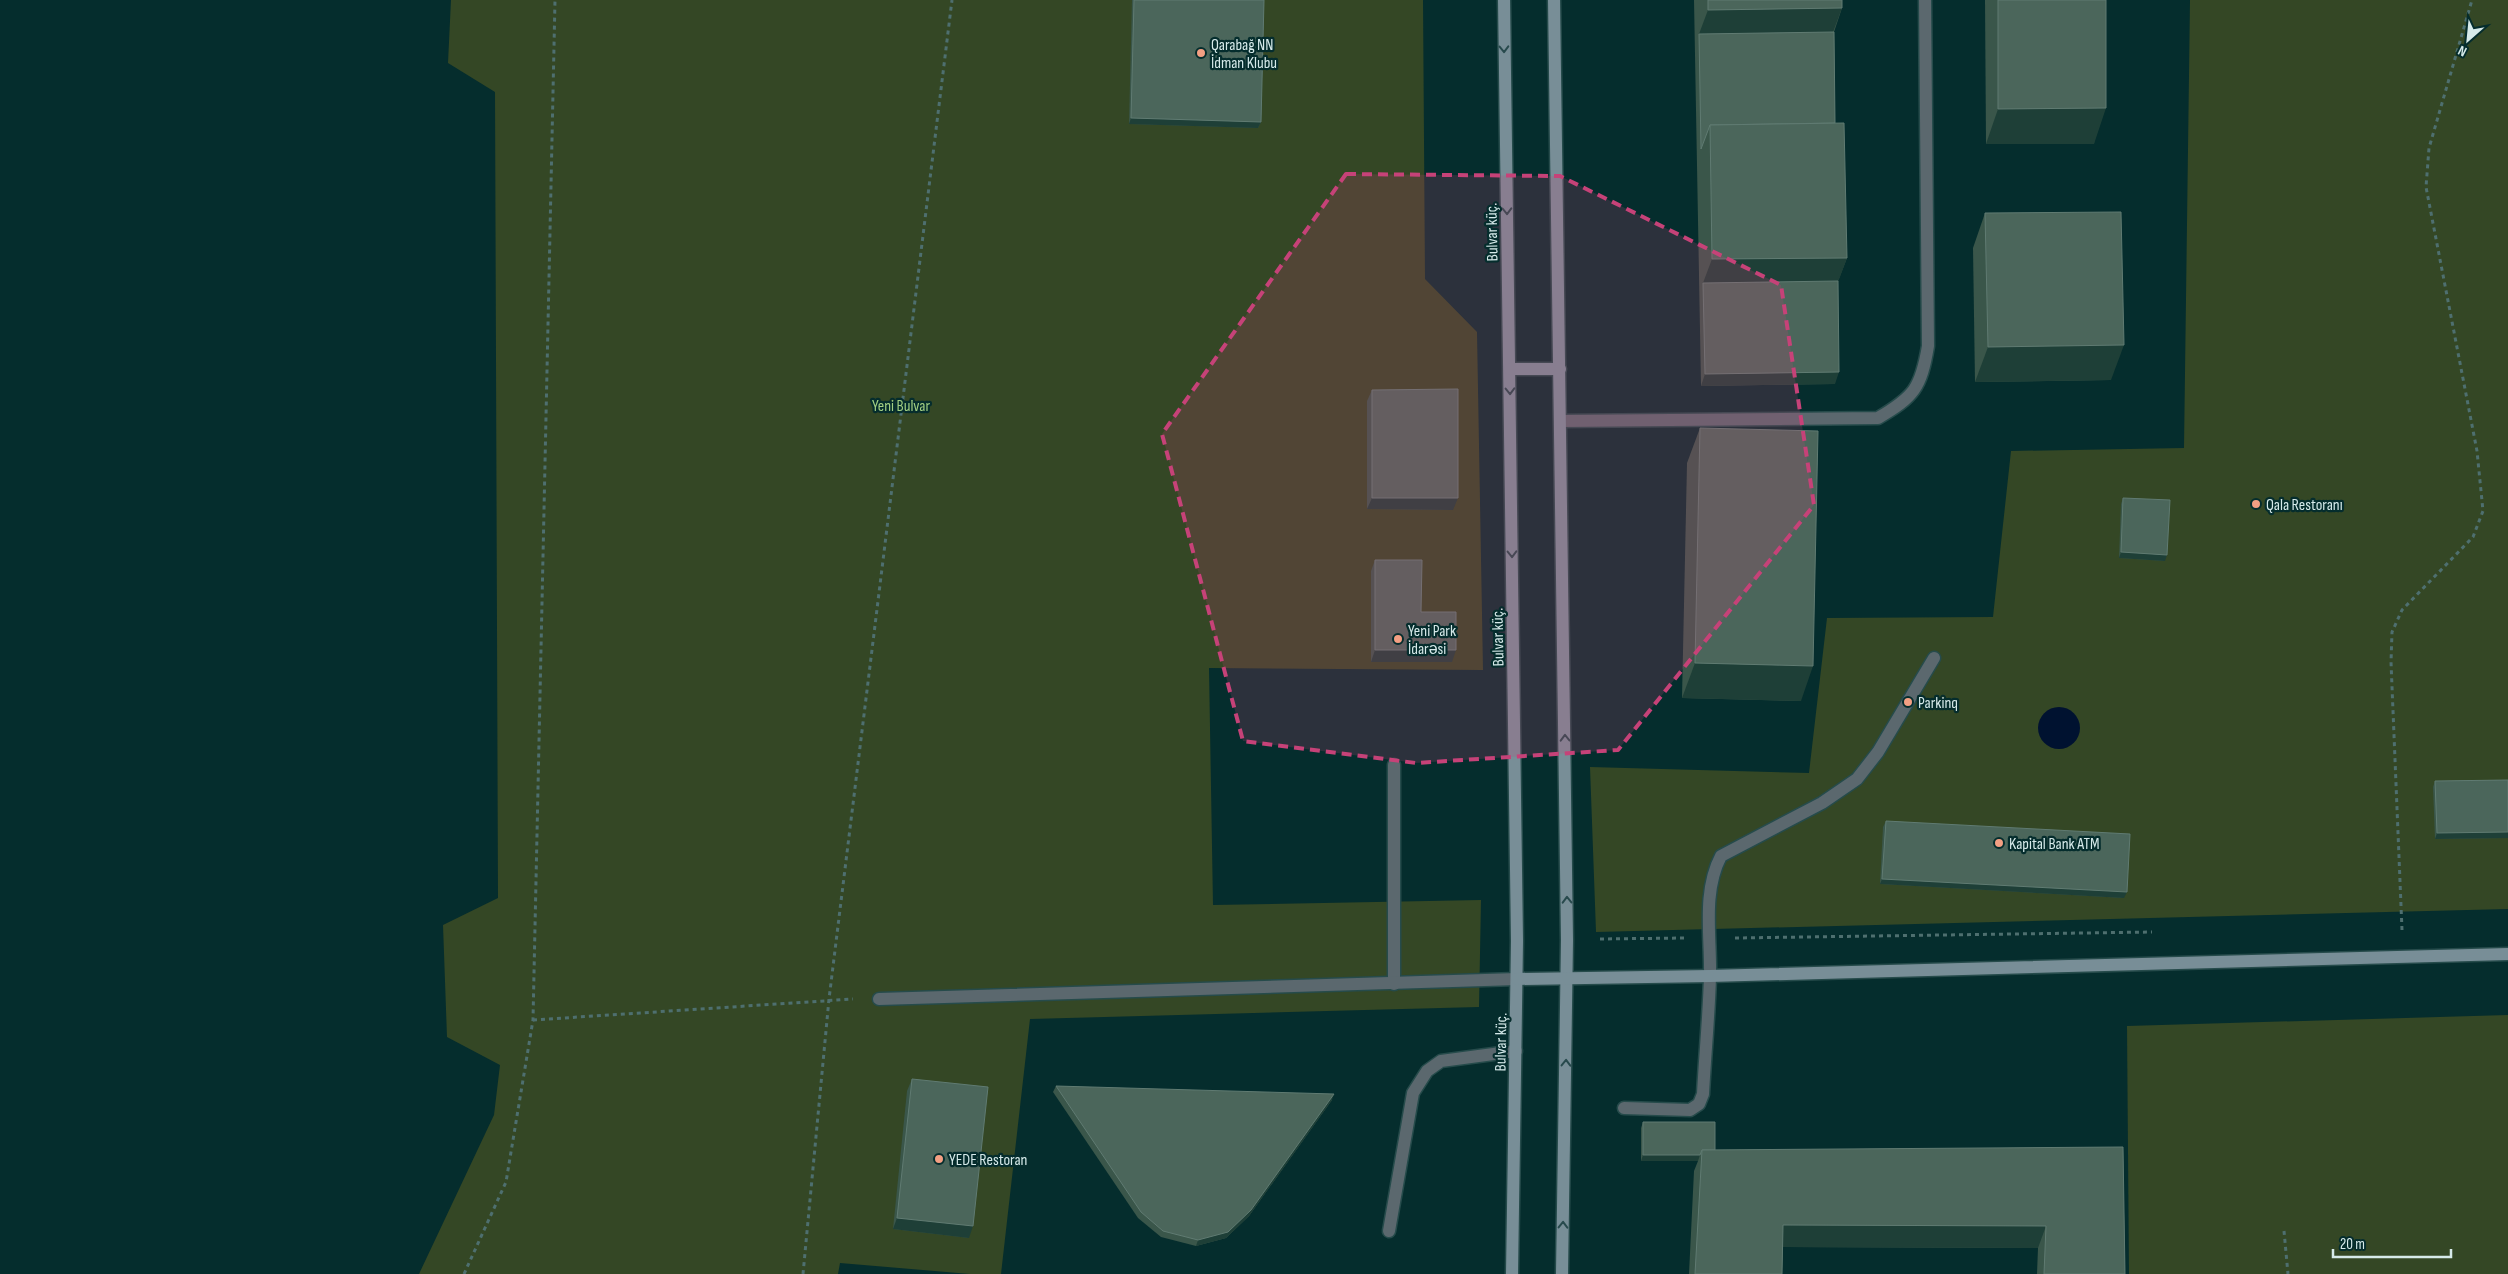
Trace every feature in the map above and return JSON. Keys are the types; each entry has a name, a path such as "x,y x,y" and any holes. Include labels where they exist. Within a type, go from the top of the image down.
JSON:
{"street":[{"name":"Bulvar küç.","path":"1504,0 1517,979 1512,1274"},
{"path":"1554,0 1567,978 1562,1274"},
{"path":"1510,369 1560,368"},
{"path":"1517,979 1710,976 2508,954"}],"lane":[{"path":"1561,421 1878,418 1903,404 1923,377 1928,346 1925,0"},
{"path":"1624,1108 1690,1110 1699,1104 1703,1094 1710,976 1710,890 1714,870 1721,856 1822,802 1857,779 1878,752 1934,658"},
{"path":"1394,765 1394,984"},
{"path":"879,999 1517,979"},
{"path":"1389,1231 1413,1093 1427,1071 1442,1061 1516,1051"}],"path":[{"path":"464,1274 506,1182 533,1020 555,0"},
{"path":"802,1274 829,999 952,0"},
{"path":"2404,958 2390,662 2392,632 2402,610 2473,537 2483,511 2477,450 2426,187 2429,148 2472,0"},
{"path":"1728,938 2152,932"},
{"path":"1600,940 1689,938"},
{"path":"533,1020 829,999 879,999"},
{"path":"2284,1231 2288,1274"}],"highlighted area":[{"path":"1346,174 1560,176 1781,285 1814,505 1618,750 1416,763 1243,741 1162,434"}],"green space":[{"name":"Yeni Bulvar","path":"451,0 1423,0 1425,279 1477,332 1483,670 1209,668 1213,905 1481,900 1479,1007 1030,1019 1001,1274 970,1274 840,1263 838,1274 419,1274 494,1115 500,1065 447,1037 443,925 498,898 495,92 448,63"},
{"name":"Qala Restoranı","path":"2190,0 2508,0 2508,909 1596,932 1590,767 1809,773 1827,618 1993,617 2011,451 2184,448"},
{"path":"2508,1015 2508,1274 2129,1274 2127,1026"}],"water":[{"path":"2055,707 2063,707 2074,713 2080,728 2074,743 2063,749 2055,749 2044,743 2038,732 2038,724 2044,713"}],"building":[{"path":"1134,0 1264,0 1261,122 1131,118"},
{"path":"1708,0 1842,0 1842,8 1708,10"},
{"path":"1998,0 2106,0 2106,108 1998,109"},
{"path":"1834,32 1835,123 1710,125 1701,149 1699,34"},
{"path":"1844,123 1847,258 1712,259 1710,125"},
{"path":"2121,212 2124,345 1988,347 1985,213"},
{"path":"1838,281 1839,372 1705,374 1703,283"},
{"path":"1458,389 1458,498 1372,498 1372,390"},
{"path":"1700,428 1818,431 1813,666 1695,663"},
{"path":"2123,498 2170,500 2167,555 2121,552"},
{"path":"1375,560 1422,560 1421,612 1456,612 1456,650 1375,650"},
{"path":"2508,780 2508,832 2437,833 2435,781"},
{"path":"1886,821 2130,834 2127,892 1882,879"},
{"path":"912,1079 988,1087 973,1226 897,1218"},
{"path":"1056,1086 1334,1094 1251,1210 1228,1232 1198,1240 1163,1231 1141,1212"},
{"path":"1643,1122 1715,1122 1715,1150 1702,1150 1700,1155 1643,1155"},
{"path":"2123,1147 2125,1274 2044,1274 2046,1226 1783,1225 1782,1274 1695,1274 1702,1150"}],"place":[{"name":"Qarabağ NN İdman Klubu","path":"1201,53"},
{"name":"Qala Restoranı","path":"2256,504"},
{"name":"Yeni Park İdarəsi","path":"1398,639"},
{"name":"Parkinq","path":"1908,702"},
{"name":"Kapital Bank ATM","path":"1999,843"},
{"name":"YEDE Restoran","path":"939,1159"}]}
